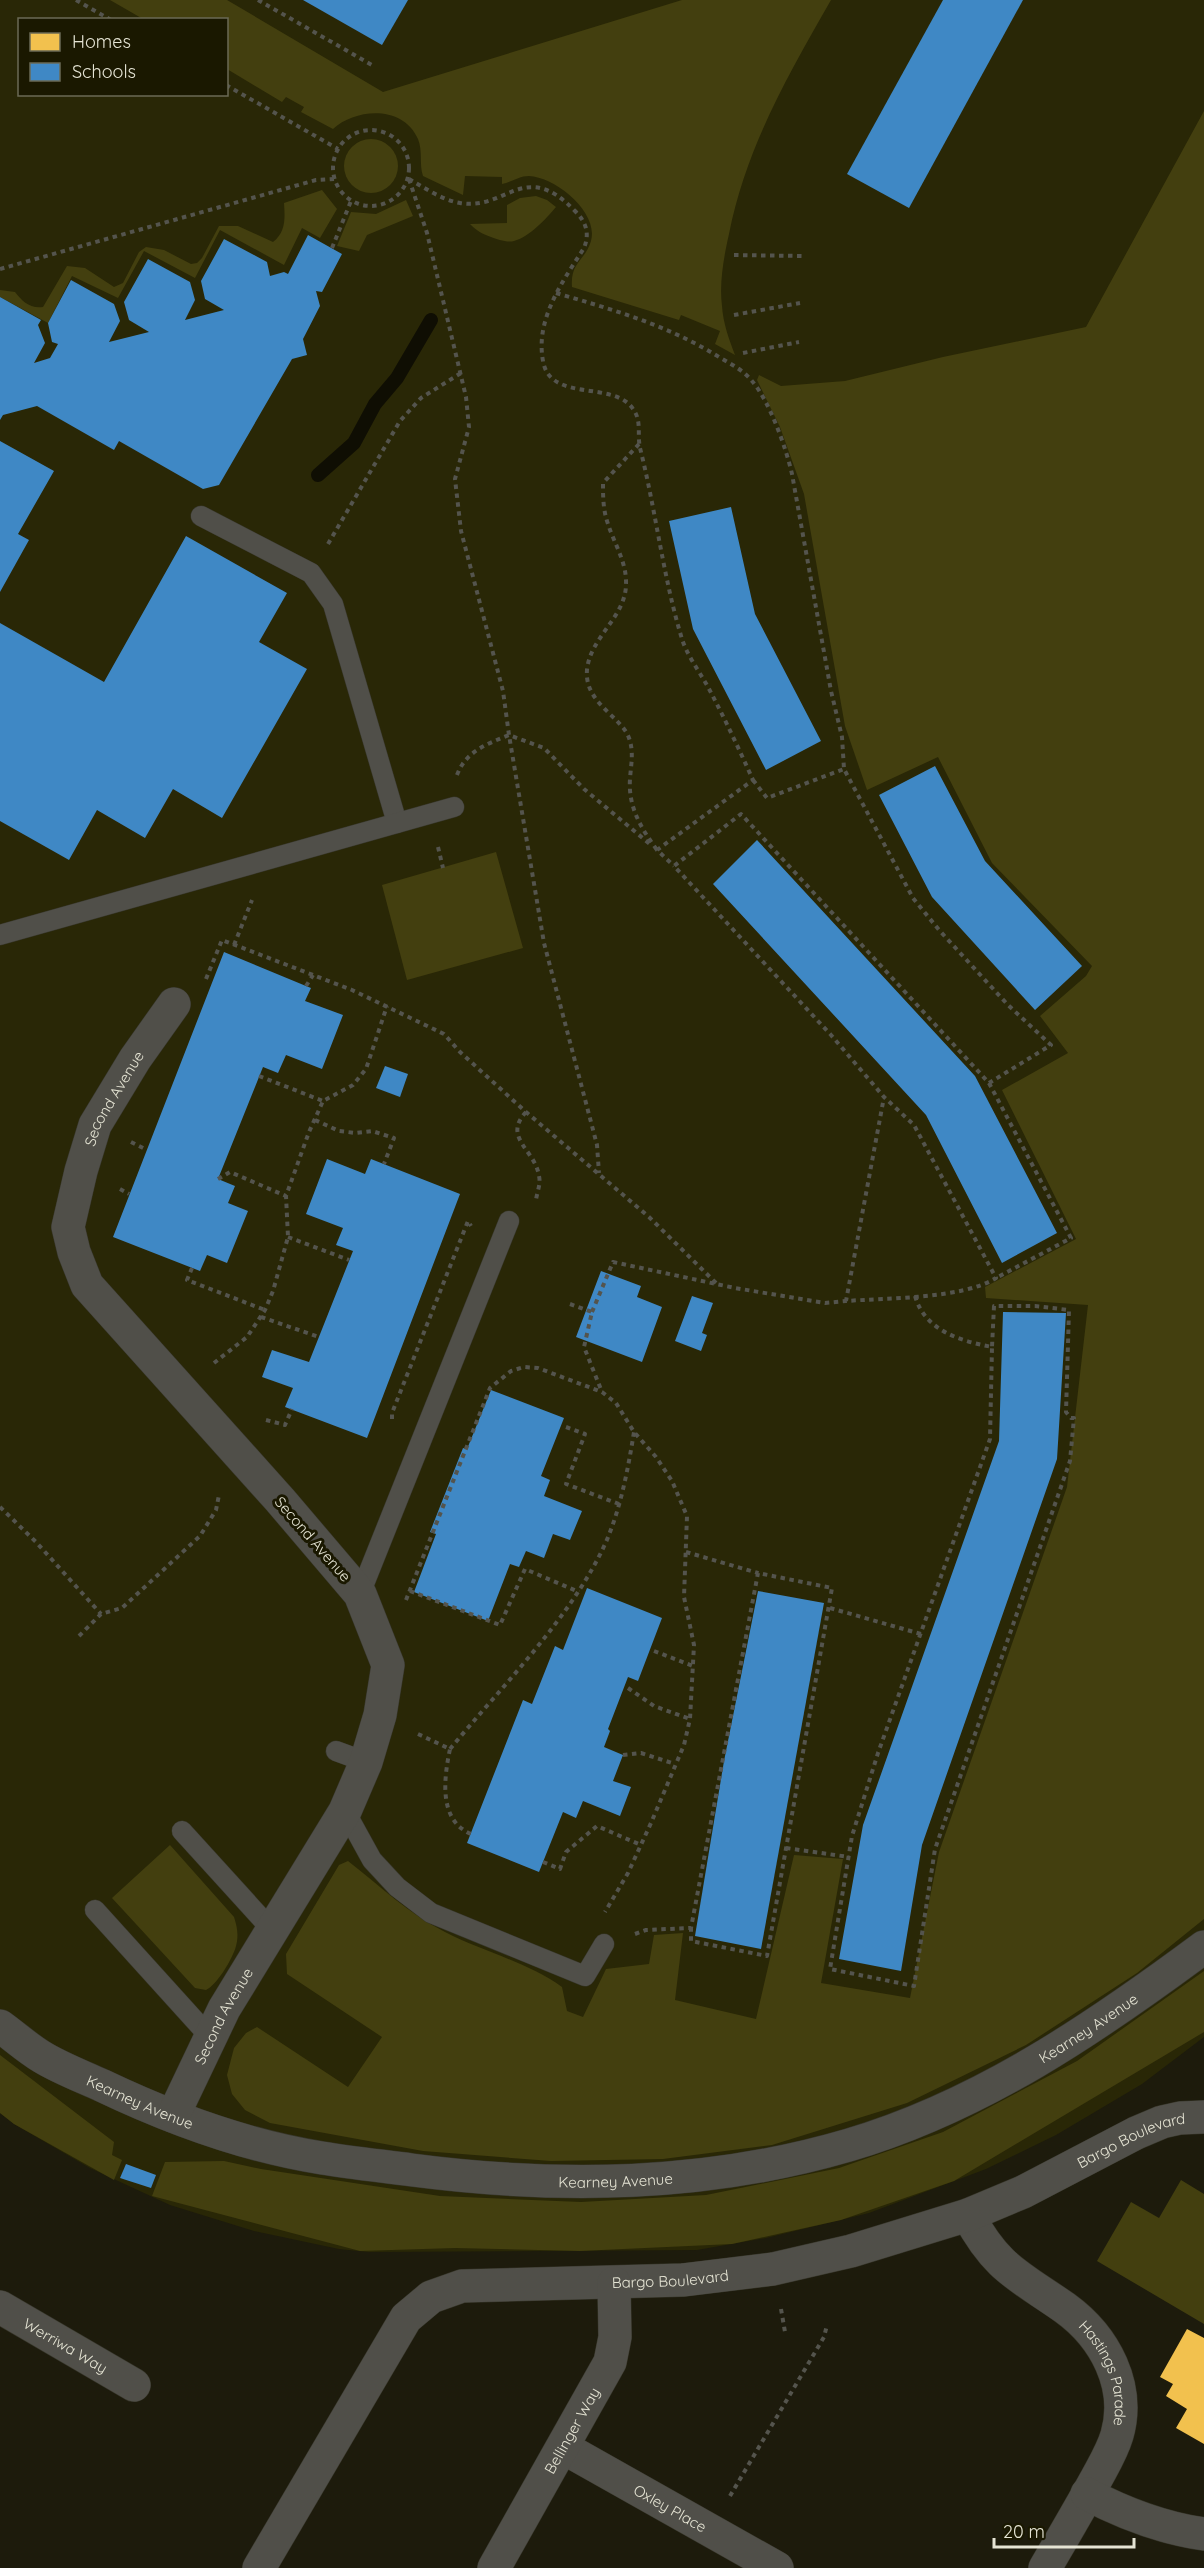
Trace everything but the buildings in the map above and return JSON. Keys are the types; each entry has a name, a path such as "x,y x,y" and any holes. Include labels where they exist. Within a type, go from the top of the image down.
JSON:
{"street":[{"name":"Second Avenue","path":"173,2116 209,2036 271,1929 345,1811 366,1762 380,1715 388,1665 360,1594 87,1285 74,1252 68,1227 78,1180 95,1125 135,1059 174,1004"},
{"name":"Kearney Avenue","path":"0,2026 43,2057 173,2116 238,2137 320,2158 456,2176 534,2181 690,2178 775,2164 850,2145 947,2108 1021,2071 1091,2027 1204,1947"},
{"name":"Bargo Boulevard","path":"259,2568 399,2328 413,2310 431,2297 462,2286 683,2280 773,2269 851,2251 968,2215 1023,2192 1136,2133 1180,2118 1204,2117"},
{"name":"Hastings Parade","path":"968,2215 981,2239 994,2256 1013,2273 1078,2319 1100,2344 1110,2362 1120,2394 1120,2420 1112,2448 1045,2568"},
{"name":"Bellinger Way","path":"494,2568 564,2448 610,2362 615,2337 614,2283"},
{"name":"Werriwa Way","path":"0,2307 134,2385"},
{"name":"Oxley Place","path":"564,2448 777,2568"},
{"path":"1088,2494 1138,2518 1204,2534"}],"lane":[{"path":"201,516 311,573 333,604 397,823"},
{"path":"0,935 454,807"},
{"path":"360,1594 509,1221"},
{"path":"336,1751 366,1762"},
{"path":"345,1811 372,1860 397,1887 431,1913 585,1976 604,1944"},
{"path":"182,1831 271,1929"},
{"path":"95,1911 209,2036"}],"path":[{"path":"76,0 108,18"},
{"path":"258,0 372,65"},
{"path":"228,86 338,149"},
{"path":"409,179 401,192 383,204 372,207 351,201 343,194 334,179 333,172 338,149 346,139 357,132 369,129 393,136 408,157 409,179 427,233 466,397 469,427 455,479 461,531 503,691 536,904 551,974 597,1144 599,1173"},
{"path":"0,269 316,180 334,179"},
{"path":"409,179 441,196 461,203 489,201 520,187 542,188 558,196 585,222 587,240 556,293 544,331 543,363 554,380 621,397 633,407 639,421 639,444 683,642 733,736 753,780 767,798 844,770"},
{"path":"332,248 351,201"},
{"path":"734,255 805,256"},
{"path":"556,293 635,316 680,334 742,370 754,383 786,449 792,474 842,737 844,770 913,898 939,930 1008,1005 1051,1045 989,1083"},
{"path":"734,315 800,303"},
{"path":"743,353 799,342"},
{"path":"311,573 400,421 421,398 461,373"},
{"path":"639,444 603,483 607,521 626,572 627,587 623,604 591,650 587,672 590,688 601,706 629,735 633,755 630,781 632,808 642,830 657,850"},
{"path":"454,807 452,792 462,763 482,746 508,735 544,748 584,789 674,866 823,1026 884,1097 914,1125 996,1278"},
{"path":"657,850 753,780"},
{"path":"602,1392 584,1347 592,1312 613,1262 825,1303 966,1290 986,1284 1071,1238 989,1083 741,813 674,866"},
{"path":"174,1004 202,987 222,940 387,1006 444,1034 460,1052 526,1112 649,1217 716,1283"},
{"path":"306,986 313,975"},
{"path":"180,1390 247,1337 265,1311 288,1237 286,1196 315,1120 323,1101 353,1085 366,1069 387,1006"},
{"path":"259,1076 323,1101"},
{"path":"846,1301 884,1097"},
{"path":"509,1221 528,1229 540,1182 533,1158 518,1137 516,1129 519,1119 526,1112"},
{"path":"315,1120 339,1131 356,1133 372,1131 394,1138 384,1164"},
{"path":"218,1179 230,1172 286,1196"},
{"path":"288,1237 349,1260"},
{"path":"192,1268 187,1280 265,1311"},
{"path":"915,1296 918,1307 924,1315 944,1333 972,1344 992,1347"},
{"path":"570,1304 592,1312"},
{"path":"994,1306 1035,1306 1069,1310 1066,1412 1074,1418 1070,1461 935,1849 914,1986 830,1969 852,1836 878,1753 921,1634 990,1439 994,1306"},
{"path":"261,1317 319,1337"},
{"path":"373,1626 398,1610 410,1592 490,1388 511,1371 524,1367 538,1368 602,1392 616,1403 634,1432 656,1457 680,1497 687,1516 684,1597 694,1645 690,1719 684,1744 641,1845 599,1923 604,1944 646,1930 691,1928"},
{"path":"567,1427 585,1434 566,1484 619,1504"},
{"path":"471,1834 461,1830 446,1803 446,1767 450,1749 579,1592 606,1541 619,1504 628,1475 634,1432"},
{"path":"79,1636 101,1614 122,1608 200,1536 216,1510 223,1474 224,1438"},
{"path":"0,1507 36,1542 101,1614"},
{"path":"687,1552 759,1573 832,1588 767,1956 691,1941 691,1928 759,1573"},
{"path":"410,1592 501,1625 525,1569 579,1592"},
{"path":"830,1608 921,1634"},
{"path":"654,1651 693,1666"},
{"path":"628,1688 654,1706 690,1719"},
{"path":"380,1715 450,1749"},
{"path":"623,1755 641,1753 675,1764"},
{"path":"543,1862 560,1869 566,1852 597,1826 641,1845"},
{"path":"786,1848 849,1857"},
{"path":"727,2502 824,2337 826,2325"}],"shaded area":[{"path":"0,0 1204,0 1204,2037 1142,2084 1056,2135 986,2169 869,2213 766,2238 697,2250 368,2252 339,2249 254,2231 170,2205 90,2168 14,2124 0,2113"},
{"path":"110,0 227,0 383,92 682,0 831,0 770,113 736,202 725,251 721,288 724,319 735,355 715,344 720,331 681,315 679,320 572,287 573,272 588,248 592,230 582,208 573,198 551,182 529,176 502,184 502,177 465,176 463,195 423,176 418,139 402,120 391,115 366,114 343,122 333,129 301,112 304,107 286,97 282,102 228,70 228,18 141,18"},
{"path":"1204,111 1204,1919 1137,1973 1026,2045 907,2103 772,2145 663,2159 551,2161 423,2151 270,2123 245,2110 232,2094 227,2075 234,2048 246,2033 257,2027 348,2087 382,2037 287,1974 286,1954 339,1865 348,1861 432,1925 549,1978 562,1987 567,2011 583,2017 606,1969 649,1964 654,1935 683,1933 675,2000 756,2019 794,1855 843,1859 821,1983 910,1998 939,1852 1067,1487 1088,1305 986,1298 985,1287 1076,1239 1002,1090 1068,1053 1040,1016 1086,976 1092,966 992,863 938,757 867,790 845,726 804,494 780,427 757,380 759,375 781,386 845,381 943,357 1086,327"},
{"path":"371,139 381,141 390,147 396,156 398,166 396,176 390,185 381,191 371,193 361,191 352,185 346,176 344,166 346,156 352,147 361,141"},
{"path":"322,190 337,209 320,238 302,228 284,265 220,230 195,278 144,251 118,298 72,276 48,323 0,297 0,290 15,292 27,304 43,307 67,266 85,268 114,287 123,283 139,252 146,247 164,250 191,264 197,263 219,226 238,226 273,242 282,229 284,203"},
{"path":"536,196 556,207 537,227 520,239 499,240 482,233 470,224 507,223 507,205 520,198"},
{"path":"406,200 413,216 367,235 359,251 337,246 351,212 376,214"},
{"path":"496,852 523,948 407,980 382,885"},
{"path":"170,1845 234,1917 236,1924 237,1942 232,1957 220,1977 206,1990 195,1988 112,1898"},
{"path":"1204,1971 1204,2032 954,2181 841,2220 732,2244 580,2251 455,2248 360,2251 152,2196 165,2162 224,2161 261,2169 440,2196 581,2202 706,2195 839,2168 943,2132 1077,2061"},
{"path":"0,2055 114,2142 112,2155 122,2160 114,2180 14,2124 0,2113"},
{"path":"1181,2180 1204,2194 1204,2324 1097,2261 1131,2202 1159,2218"}],"waterway":[{"path":"318,475 354,443 375,404 397,378 431,320"}]}
